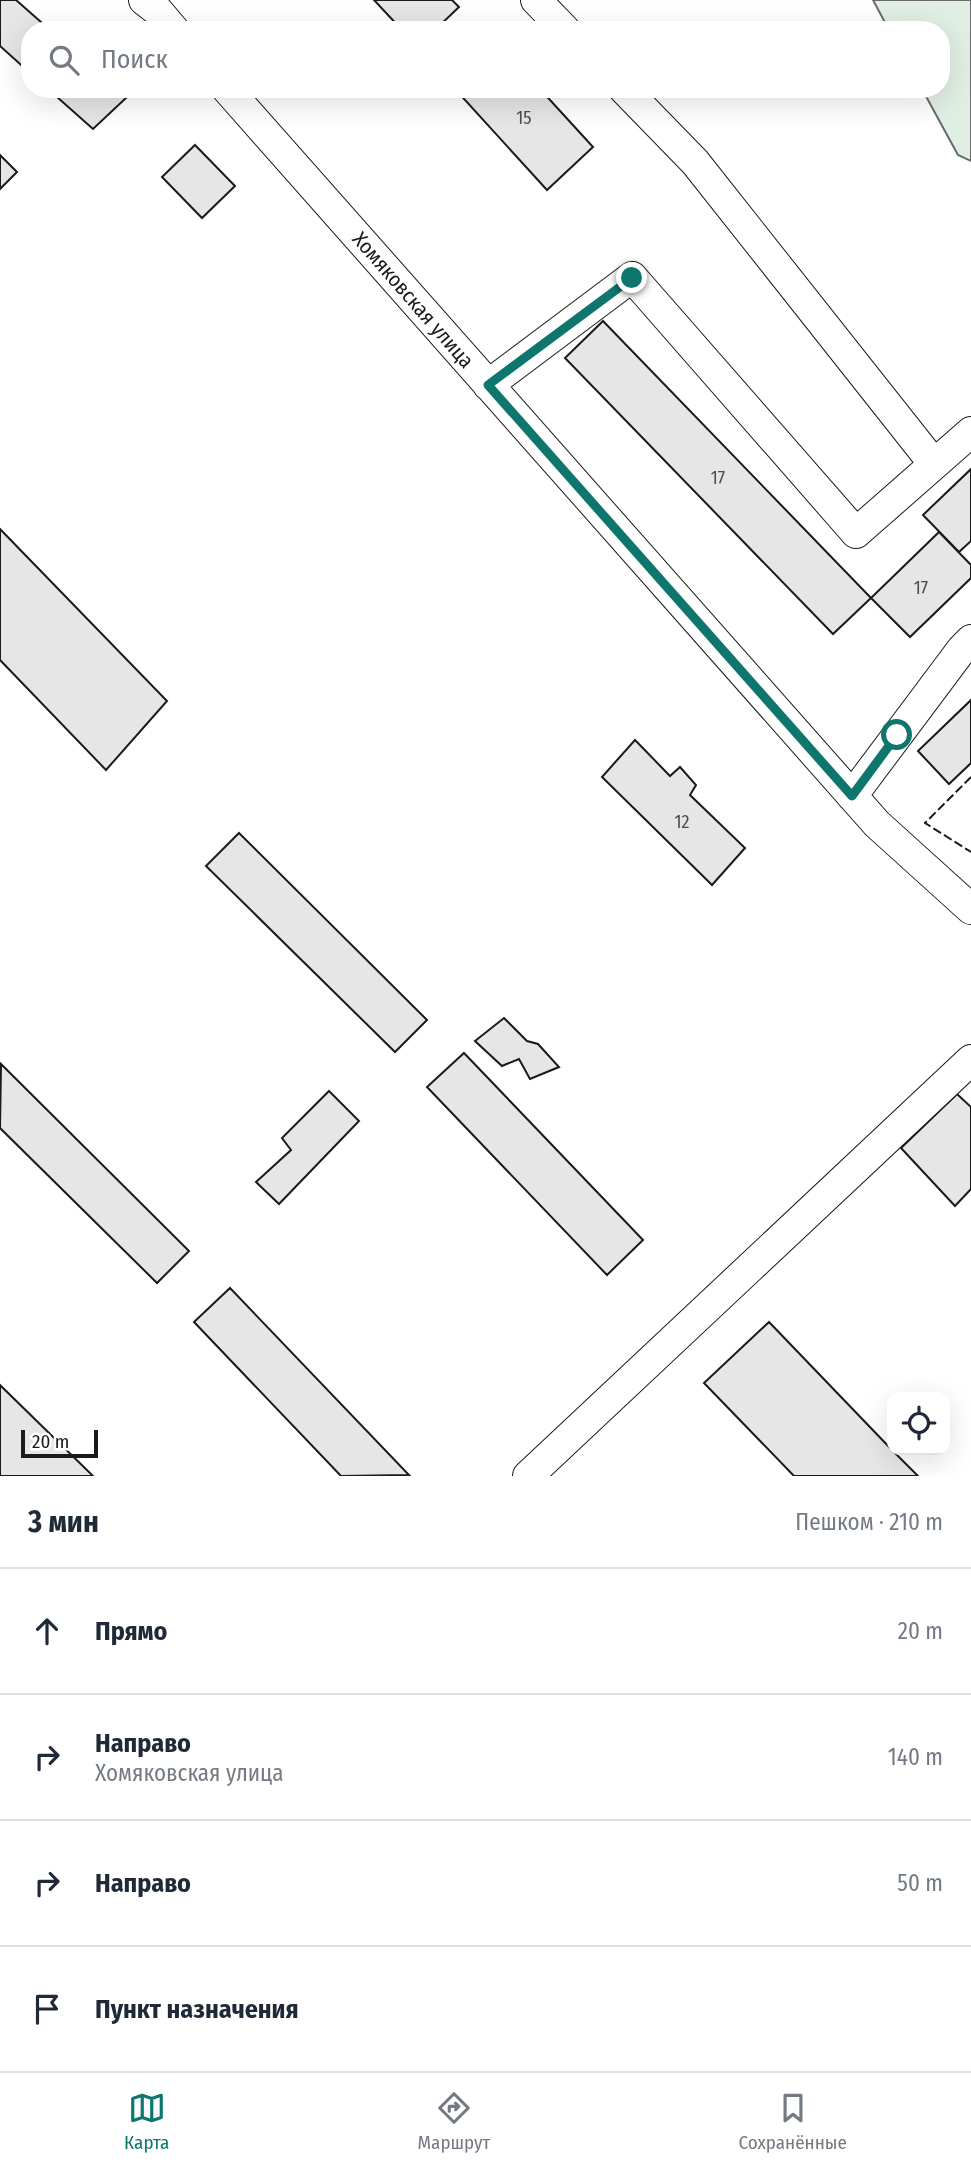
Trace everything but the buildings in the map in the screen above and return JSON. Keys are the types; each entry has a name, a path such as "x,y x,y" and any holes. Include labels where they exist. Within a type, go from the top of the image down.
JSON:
{"street":[{"path":"144,0 166,21"},
{"path":"536,0 556,21"},
{"name":"Хомяковская улица","path":"235,98 877,824 971,909"},
{"path":"633,98 695,162 934,464"},
{"path":"488,385 632,278 856,533 971,432"},
{"path":"852,796 971,640"},
{"path":"528,1476 971,1060"}],"green space":[{"path":"873,0 971,0 971,161 958,155 927,98 950,98 950,21 884,21"}],"fence":[{"path":"971,777 925,823 971,852"}],"route":[{"path":"632,278 488,385 852,796 897,735"}]}
